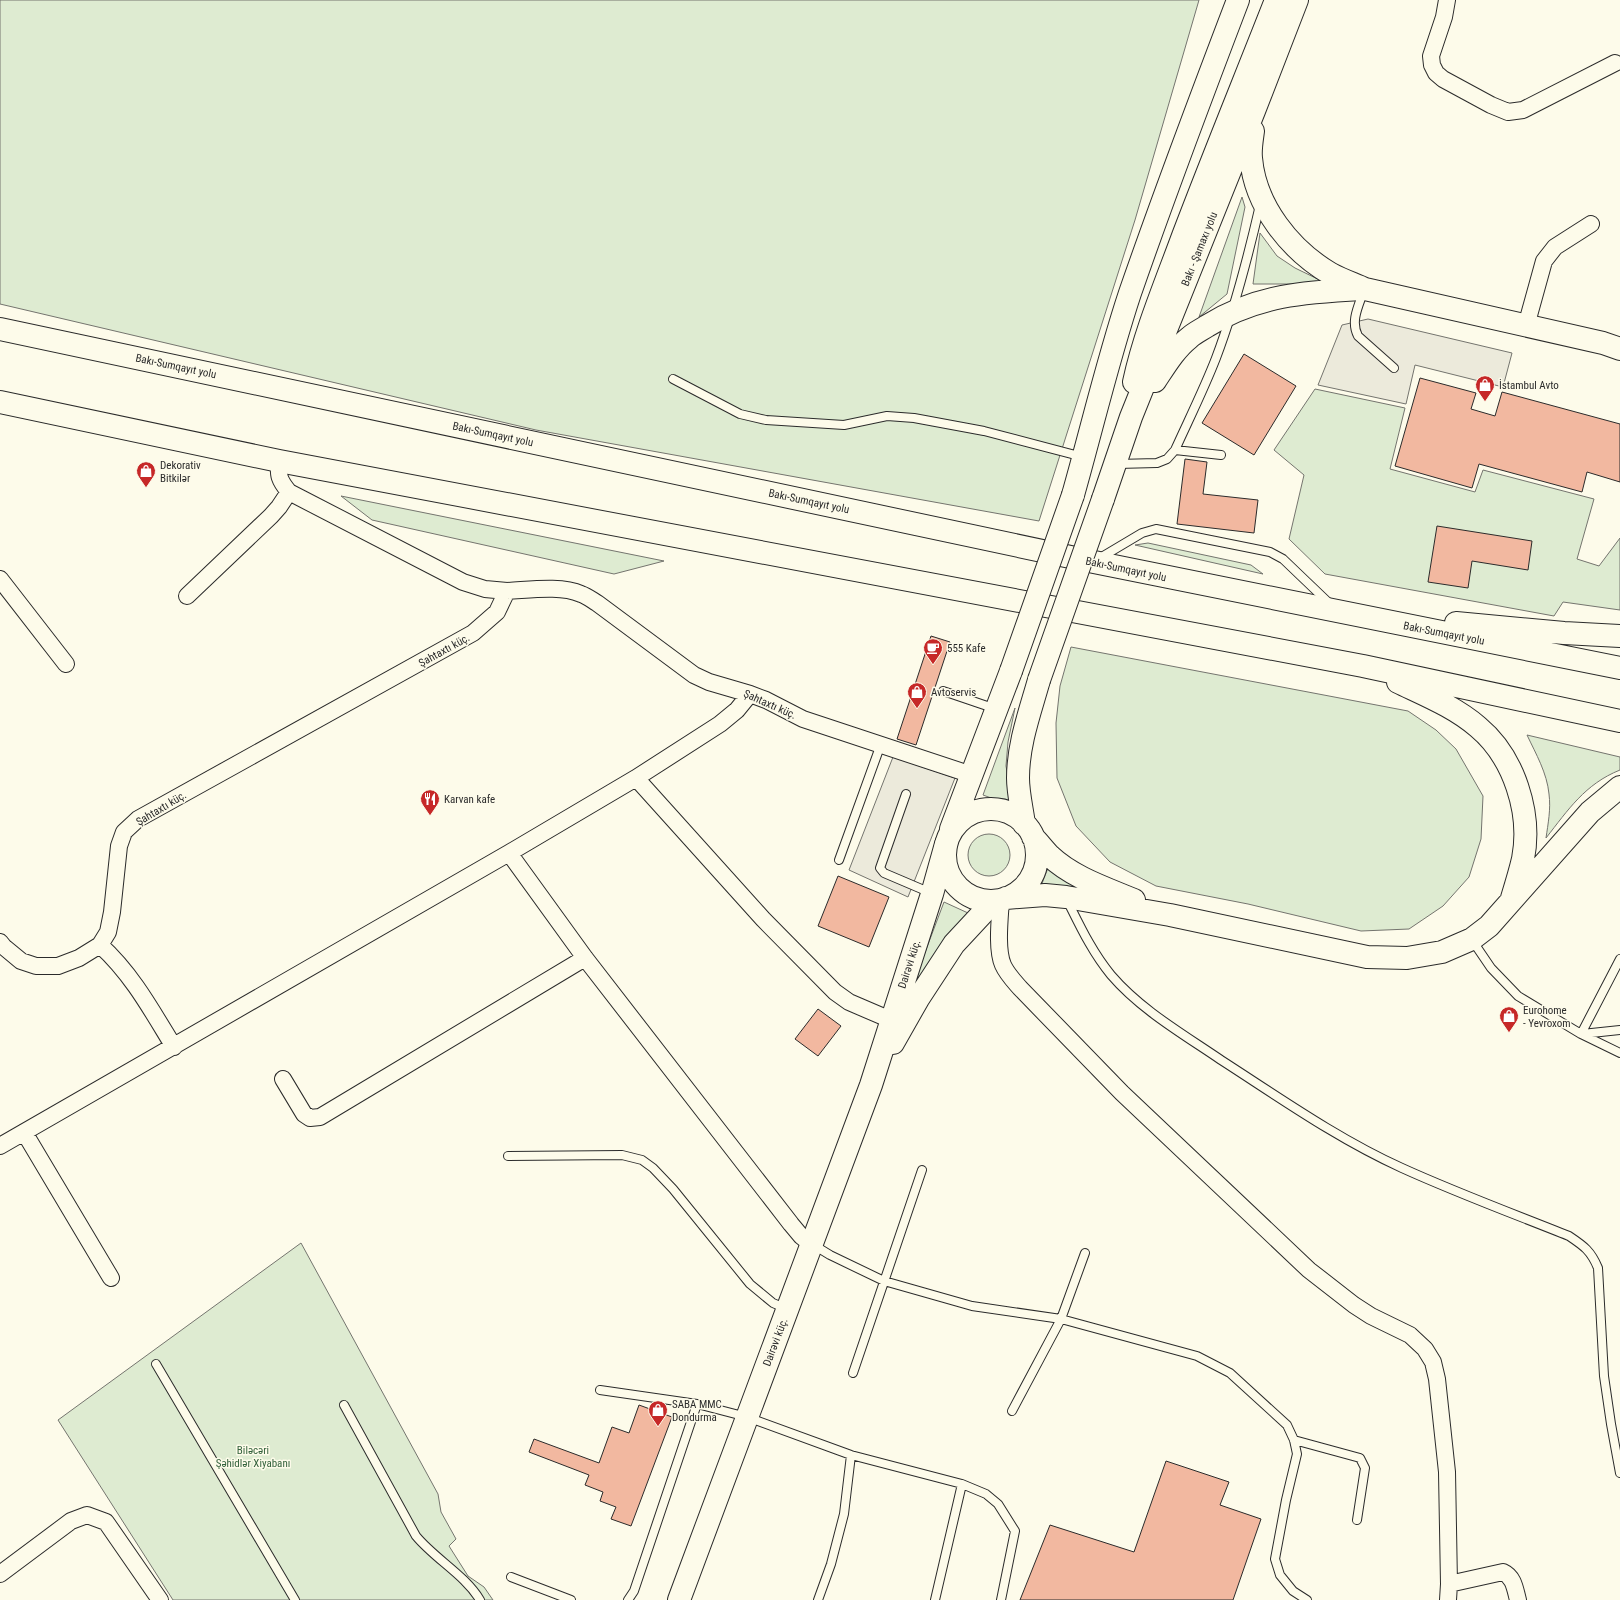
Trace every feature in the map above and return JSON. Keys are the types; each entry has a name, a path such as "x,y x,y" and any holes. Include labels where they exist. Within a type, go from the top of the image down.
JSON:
{"main road":[{"path":"1238,0 1130,294 1105,375 1073,495 1011,671 947,840 944,856 947,869 952,880 960,889 976,898 1000,899 1045,895 1170,915 1367,957 1406,958 1442,952 1472,939 1489,926 1590,812 1620,787"},
{"path":"1131,417 1133,388 1140,353 1213,158 1276,0"},
{"name":"Bakı - Şamaxı yolu","path":"1029,830 1018,779 1019,759 1022,739 1039,680 1131,417 1297,0"},
{"path":"1254,111 1250,156 1256,187 1261,201 1274,221 1299,250 1331,274 1365,289 1603,343 1620,349"},
{"path":"1131,417 1168,361 1189,338 1233,311 1260,301 1281,297 1308,293 1365,289"},
{"name":"Bakı-Sumqayıt yolu","path":"0,329 1094,562 1620,668"},
{"path":"1,406 279,461 1363,666 1620,721"},
{"path":"1338,612 1564,633 1620,636"},
{"path":"1363,666 1437,700 1478,726 1504,757 1515,777 1525,817 1523,858 1510,904"},
{"path":"947,840 957,824 969,814 983,810 998,810 1013,814 1029,830 1050,856 1063,867 1083,878 1170,915"},
{"path":"1000,899 1019,891 1029,880 1035,866 1036,852 1029,830"},
{"name":"Dairəvi küç.","path":"679,1600 871,1085 890,1020 932,894 947,840"},
{"name":"Dairəvi küç.","path":"871,1085 918,999 939,965 954,944 1000,899"}],"street":[{"path":"1447,0 1444,17 1431,56 1432,65 1436,73 1443,79 1508,112 1523,110 1615,63"},
{"path":"1526,326 1544,262 1555,247 1591,224"},
{"path":"279,461 278,472 280,481 289,492 463,582 485,589 507,592"},
{"path":"187,596 271,516 289,492"},
{"path":"0,579 66,664"},
{"name":"Şahtaxtı küç.","path":"100,945 108,932 112,912 119,846 124,832 138,819 473,634 497,612 507,592 560,589 581,593 597,603 694,675 709,682 766,700 803,719 972,775"},
{"path":"0,1146 509,854 636,778 720,724 737,710 750,694"},
{"path":"636,778 763,919 835,992 849,1002 890,1020"},
{"path":"509,854 585,958 791,1224 801,1236 811,1244"},
{"path":"1000,899 1000,949 1003,964 1011,978 1020,988 1122,1093 1309,1270 1354,1305 1371,1316 1410,1335 1425,1349 1433,1362 1437,1379 1447,1472 1449,1592 1503,1572 1509,1575 1512,1579 1518,1600"},
{"path":"0,942 21,961 36,966 58,966 79,958 100,945 114,958 130,977 174,1047"},
{"path":"283,1079 304,1114 310,1118 320,1117 585,958"},
{"path":"24,1132 111,1278"},
{"path":"0,1574 70,1521 87,1516 106,1522 160,1600"}],"lane":[{"path":"1114,464 1157,463 1167,459 1175,450 1216,358 1233,311 1245,270 1261,201"},
{"path":"1365,289 1354,321 1354,329 1358,336 1394,368"},
{"path":"673,379 740,414 766,420 844,425 887,416 914,418 984,431 1083,457"},
{"path":"1175,450 1221,455"},
{"path":"1094,562 1142,533 1156,529 1270,552 1283,559 1338,612"},
{"path":"943,691 996,710"},
{"path":"840,860 882,744"},
{"path":"906,794 880,868 884,873 932,894"},
{"path":"1066,898 1090,946 1104,967 1132,997 1164,1022 1284,1101 1350,1141 1402,1168 1569,1236 1588,1250 1598,1268 1604,1376 1620,1473"},
{"path":"1472,939 1491,968 1518,996 1581,1034 1620,1053"},
{"path":"1581,1034 1620,959"},
{"path":"1581,1034 1620,1030"},
{"path":"508,1156 622,1155 642,1160 653,1168 673,1189 750,1284 773,1303 787,1309"},
{"path":"852,1373 922,1170"},
{"path":"811,1244 830,1255 884,1281 972,1306 1061,1319 1197,1356 1230,1373 1287,1425 1294,1440 1297,1454 1286,1500 1275,1559 1280,1575 1293,1591 1307,1600"},
{"path":"1012,1412 1061,1319 1085,1253"},
{"path":"156,1364 295,1600"},
{"path":"600,1390 697,1404 747,1417 851,1455 962,1484 986,1494 998,1504 1015,1531 1001,1600"},
{"path":"628,1600 634,1591 697,1404"},
{"path":"344,1405 416,1536 426,1548 471,1588 480,1600"},
{"path":"1294,1440 1360,1458 1365,1468 1357,1520"},
{"path":"818,1600 831,1564 844,1514 851,1455"},
{"path":"935,1600 962,1484"},
{"path":"511,1577 571,1600"}],"green space":[{"path":"0,0 1199,0 1135,220 1039,521 536,430 0,304"},
{"path":"1242,197 1245,207 1227,294 1199,317"},
{"path":"1260,233 1277,256 1295,268 1328,284 1253,284"},
{"path":"1315,389 1405,408 1390,469 1475,492 1483,470 1594,499 1577,559 1599,566 1620,538 1620,610 1563,602 1554,616 1325,574 1289,539 1304,475 1274,450"},
{"path":"341,496 664,561 614,574 372,520"},
{"path":"1148,543 1251,565 1263,574 1135,545"},
{"path":"1071,647 1408,711 1436,730 1456,749 1483,796 1481,839 1469,877 1443,906 1409,929 1361,931 1248,904 1156,886 1110,862 1076,826 1057,778 1056,723 1060,686"},
{"path":"1015,708 1008,742 1006,766 1013,806 983,795"},
{"path":"1527,735 1620,757 1620,770 1587,790 1570,808 1546,838 1550,800 1548,786 1541,764"},
{"path":"985,834 993,834 1001,837 1007,843 1010,855 1007,867 1001,873 993,876 985,876 977,873 971,867 968,859 968,851 971,843 977,837"},
{"path":"1048,868 1099,895 1041,886"},
{"path":"944,902 968,913 904,1008"},
{"name":"Biləcəri Şəhidlər Xiyabanı","path":"301,1243 438,1494 441,1512 456,1539 449,1546 468,1576 484,1587 493,1600 173,1600 58,1420"}],"shaded area":[{"path":"1368,319 1512,353 1503,387 1415,365 1406,404 1318,385 1342,325"},
{"path":"893,757 955,778 908,897 849,870"}],"building":[{"path":"1244,354 1296,386 1254,455 1202,423"},
{"path":"1420,378 1476,393 1471,409 1495,416 1502,392 1620,424 1620,482 1587,472 1582,492 1479,464 1472,488 1395,466"},
{"path":"1185,459 1207,462 1203,494 1258,500 1254,533 1177,524"},
{"path":"1437,526 1532,541 1528,570 1472,561 1468,588 1428,582"},
{"path":"931,636 950,642 916,745 897,739"},
{"path":"838,876 889,897 869,947 818,926"},
{"path":"818,1009 841,1026 818,1056 795,1039"},
{"path":"639,1405 672,1417 631,1526 611,1519 616,1507 600,1501 603,1492 585,1485 589,1475 529,1452 534,1439 599,1463 612,1427 629,1433"},
{"path":"1166,1461 1229,1482 1220,1505 1261,1519 1233,1600 1020,1600 1050,1525 1134,1552"}],"place":[{"name":"İstambul Avto","path":"1485,402"},
{"name":"Dekorativ Bitkilər","path":"146,488"},
{"name":"555 Kafe","path":"933,665"},
{"name":"Avtoservis","path":"917,709"},
{"name":"Karvan kafe","path":"430,816"},
{"name":"Eurohome - Yevroxom","path":"1509,1033"},
{"name":"SABA MMC Dondurma","path":"658,1427"}]}
